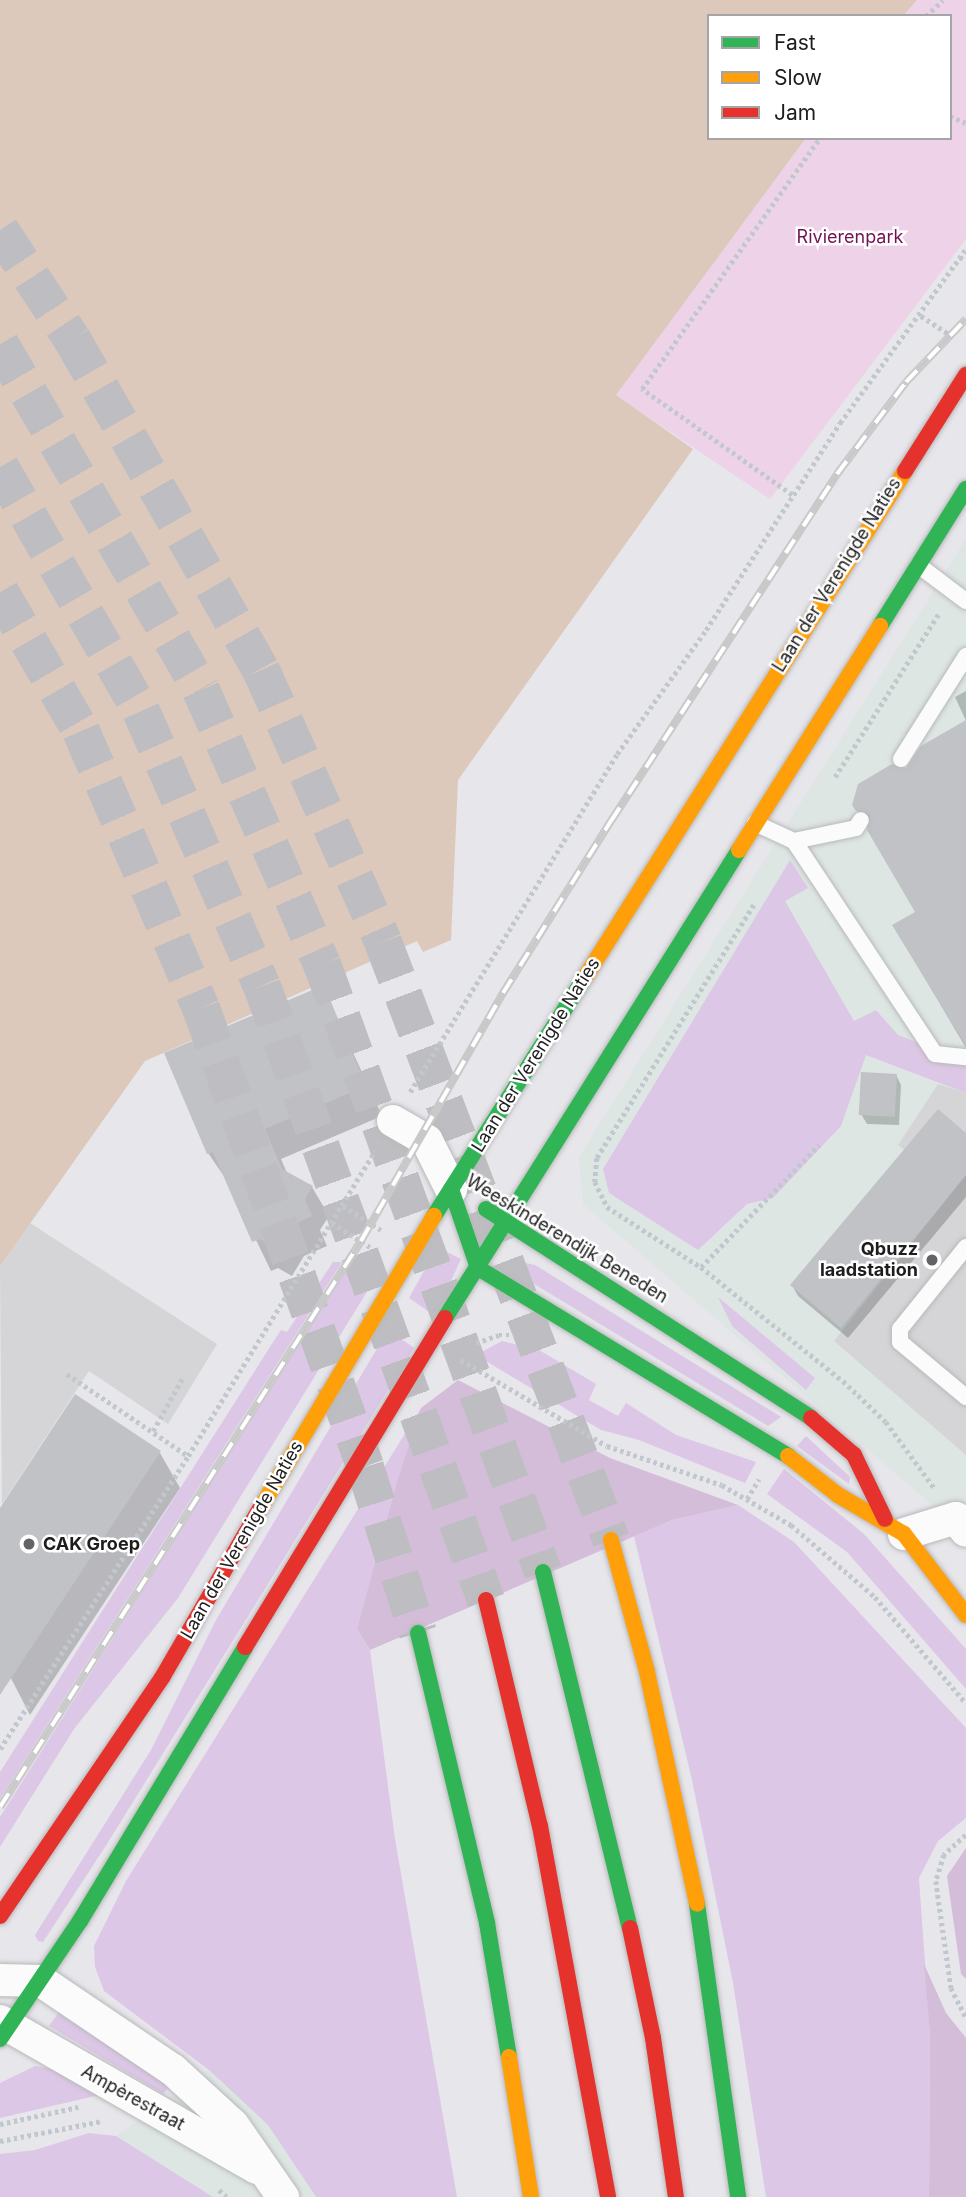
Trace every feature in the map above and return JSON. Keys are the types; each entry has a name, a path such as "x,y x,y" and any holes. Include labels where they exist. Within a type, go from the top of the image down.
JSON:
{"main road":[{"name":"Laan der Verenigde Naties","path":"0,1916 163,1676 387,1293 451,1189 966,375"},
{"path":"2,2029 41,1981 430,1341 966,489"},
{"name":"Weeskinderendijk Beneden","path":"451,1189 507,1221 798,1407 854,1455 895,1526 966,1615"},
{"name":"Weeskinderendijk Beneden","path":"451,1189 478,1268 728,1415 838,1495 895,1526"},
{"path":"611,1540 647,1672 700,1917 738,2197"},
{"path":"544,1572 608,1825 653,2038 676,2197"},
{"path":"486,1600 540,1826 608,2197"},
{"path":"418,1633 487,1923 531,2197"}],"street":[{"path":"393,1121 427,1142 451,1189"},
{"path":"895,1526 963,1518"},
{"path":"0,1980 41,1981"},
{"name":"Ampèrestraat","path":"41,1981 173,2070 233,2126 275,2186"},
{"name":"Ampèrestraat","path":"2,2029 275,2186"}],"lane":[{"path":"918,565 960,596"},
{"path":"901,759 966,656"},
{"path":"794,841 856,828 861,820"},
{"path":"755,823 794,841 935,1054 966,1057"},
{"path":"966,1247 900,1329 900,1342 966,1397"}],"path":[{"path":"928,14 943,0"},
{"path":"792,495 642,389 819,140"},
{"path":"0,1749 188,1457 617,754 706,630 792,495 966,249"},
{"path":"960,257 966,261"},
{"path":"920,316 966,346"},
{"path":"830,784 960,596"},
{"path":"757,900 597,1158 595,1182 607,1207 701,1267 798,1343 886,1422 963,1518"},
{"path":"701,1267 818,1145"},
{"path":"332,1223 377,1252 387,1293"},
{"path":"430,1341 607,1446 722,1485 791,1525 867,1589 966,1703"},
{"path":"67,1374 188,1457"},
{"path":"153,1431 181,1379"},
{"path":"966,1835 944,1855 936,1881 951,1988 966,2018"},
{"path":"0,2141 95,2120 115,2123"},
{"path":"209,2182 227,2197"}],"shaded area":[{"path":"0,0 917,0 905,14 707,14 707,140 805,140 616,395 693,449 458,780 451,940 423,952 417,941 145,1061 0,1266"},
{"path":"966,539 966,1534 583,1204 579,1157"},
{"path":"790,860 808,888 785,901 854,1021 876,1010 898,1035 966,1061 966,1093 866,1055 841,1126 773,1198 747,1204 698,1250 609,1193 603,1169"},
{"name":"Qbuzz laadstation","path":"938,1084 966,1093 966,1455 834,1341 954,1190 898,1145"},
{"path":"30,1223 217,1344 168,1424 89,1371 2,1504 0,1266"},
{"path":"447,1252 461,1259 435,1316 409,1298 424,1271"},
{"path":"350,1261 373,1282 178,1598 74,1729 0,1847 0,1817"},
{"path":"333,1262 342,1262 0,1799 0,1772 275,1339 281,1330 287,1332"},
{"path":"526,1263 535,1265 781,1417 768,1426 521,1276"},
{"path":"718,1297 815,1378 806,1390 732,1326"},
{"path":"388,1330 414,1348 107,1844 43,1942 38,1941 35,1935 151,1750 216,1620"},
{"path":"502,1341 539,1350 596,1384 589,1400 618,1416 626,1403 676,1435 756,1462 745,1483 639,1440 601,1430 476,1355"},
{"path":"458,1380 610,1458 738,1505 672,1520 370,1650 357,1629 398,1479 421,1408"},
{"path":"421,1408 357,1629 370,1650 395,1839 457,2197 316,2197 268,2125 209,2070 104,1991 95,1967 94,1946 126,1881"},
{"path":"806,1436 850,1477 849,1484 797,1446"},
{"path":"784,1469 864,1534 966,1649 966,1689 847,1552 767,1494"},
{"path":"738,1505 794,1542 966,1728 966,1818 938,1841 919,1878 930,2035 929,2197 766,2197 733,1983 692,1780 634,1536 672,1520"},
{"path":"966,1848 966,1979 961,1974 947,1876"},
{"path":"924,1964 946,2013 966,2038 966,2197 929,2197 930,2035"},
{"path":"59,2012 170,2086 163,2094 49,2026"},
{"path":"35,2066 70,2072 108,2093 0,2118 0,2083"},
{"path":"209,2070 268,2125 316,2197 63,2197 111,2140"},
{"path":"89,2133 116,2136 213,2197 0,2197 0,2154 35,2150"}],"green space":[{"name":"Rivierenpark","path":"917,0 966,0 966,239 770,499 615,395 805,140 952,140 952,14 905,14"}],"building":[{"path":"966,720 966,1046 892,925 915,912 867,830 870,815 856,811 852,805 858,784 892,764 906,768 921,746"},
{"path":"324,985 366,1086 265,1129 282,1169 313,1186 305,1199 312,1216 288,1227 275,1248 260,1239 252,1242 213,1152 207,1154 164,1053"},
{"path":"861,1072 897,1074 895,1117 859,1115"},
{"path":"938,1109 966,1133 966,1175 841,1328 790,1285"},
{"path":"75,1394 161,1451 0,1695 0,1508"}],"tunnel":[{"path":"0,230 72,339 261,670 383,942 611,1540"},
{"path":"0,344 201,690 322,964 543,1572"},
{"path":"0,467 141,711 262,986 486,1600"},
{"path":"0,592 81,731 201,1008 365,1467 418,1633"}],"railway":[{"path":"0,1807 361,1241 503,993 611,821 837,474 906,382 966,319"}],"traffic: fast":[{"path":"880,626 966,489"},
{"path":"445,1318 739,850"},
{"path":"434,1216 584,979"},
{"path":"451,1189 478,1268 788,1456"},
{"path":"486,1209 811,1418"},
{"path":"543,1572 630,1928"},
{"path":"418,1633 487,1923 509,2057"},
{"path":"0,2039 80,1921 245,1647"},
{"path":"697,1904 738,2197"}],"traffic: slow":[{"path":"584,979 905,471"},
{"path":"739,850 880,626"},
{"path":"260,1509 434,1216"},
{"path":"788,1456 838,1495 904,1534 966,1615"},
{"path":"611,1540 647,1672 697,1904"},
{"path":"509,2057 531,2197"}],"traffic: jam":[{"path":"905,471 966,375"},
{"path":"245,1647 445,1318"},
{"path":"811,1418 854,1455 885,1519"},
{"path":"0,1916 163,1676 260,1509"},
{"path":"486,1600 540,1826 608,2197"},
{"path":"630,1928 653,2038 676,2197"}],"place":[{"name":"Qbuzz laadstation","path":"932,1260"},
{"name":"CAK Groep","path":"29,1544"}]}
